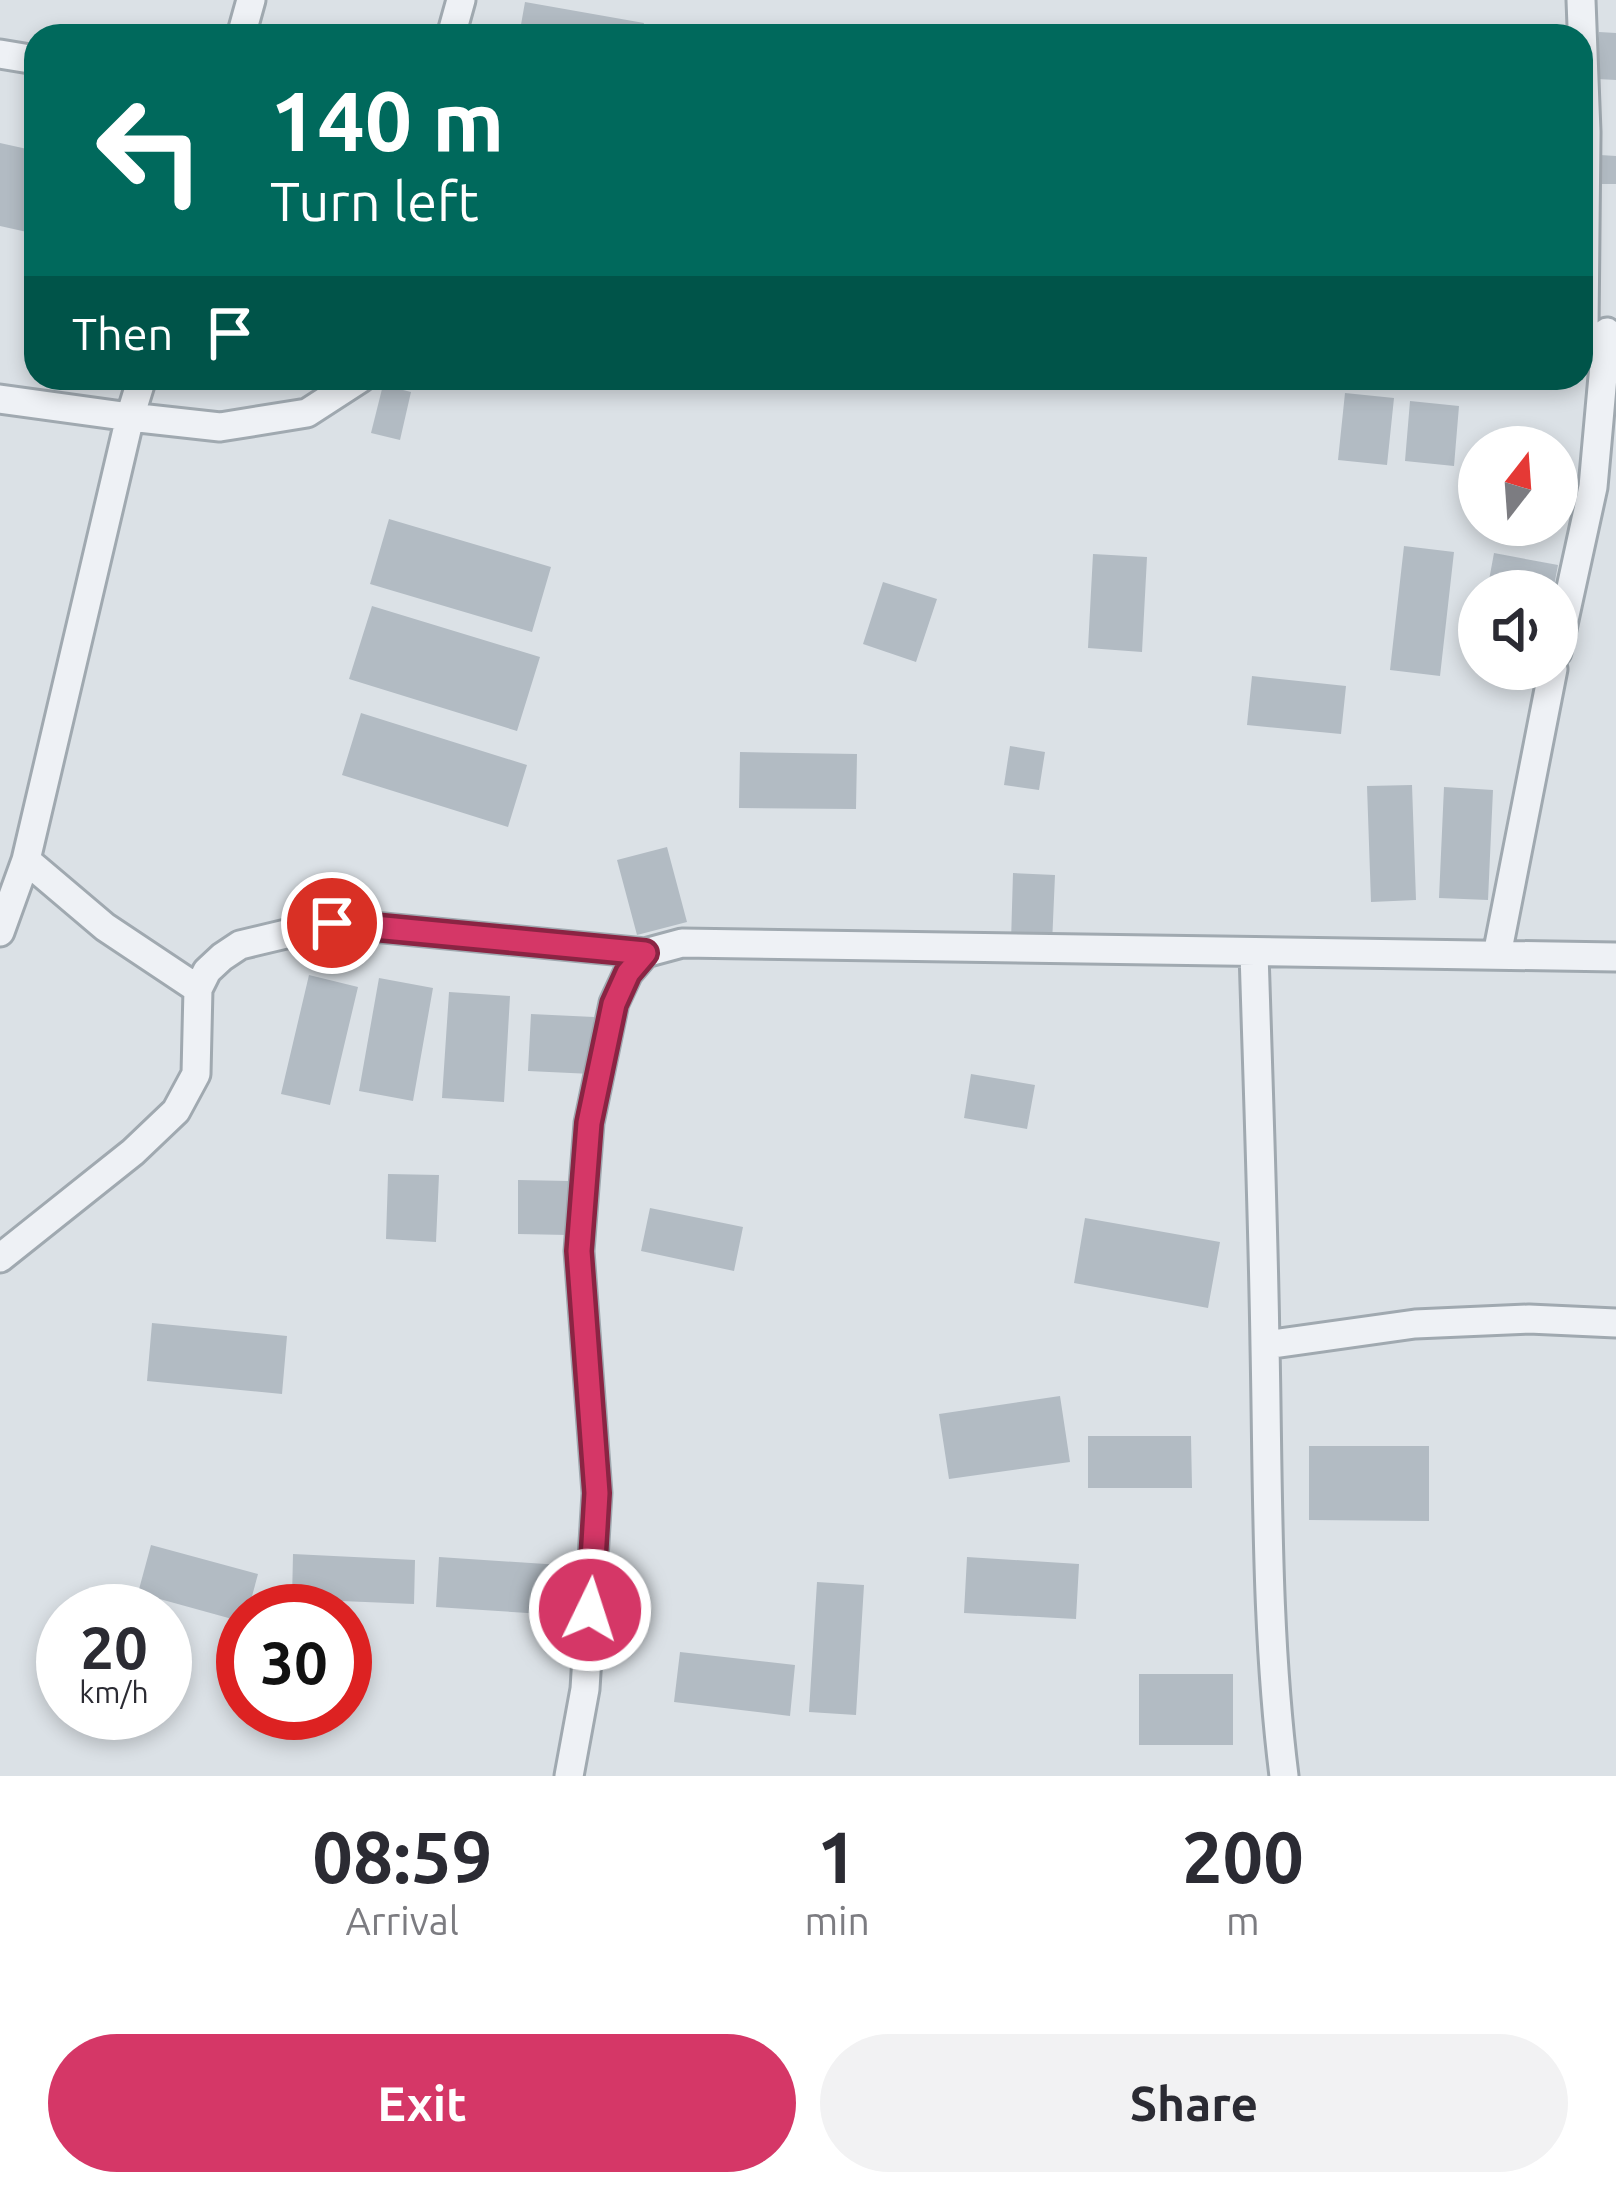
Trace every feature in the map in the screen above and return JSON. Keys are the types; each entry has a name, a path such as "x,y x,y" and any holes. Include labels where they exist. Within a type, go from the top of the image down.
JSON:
{"street":[{"path":"1575,570 1593,487 1597,332 1593,259"},
{"path":"0,932 26,860 138,390"},
{"path":"0,399 220,427 307,413 342,390"},
{"path":"1497,956 1549,690"},
{"path":"26,860 105,927 198,989"},
{"path":"0,1258 176,1112 196,1074 198,989 221,956 240,945 332,923 645,953 682,943 1616,957"},
{"path":"1254,952 1268,1546 1274,1679 1285,1776"},
{"path":"569,1776 585,1689 597,1493 579,1251 589,1123 614,1004 628,973 645,953"},
{"path":"1265,1345 1414,1324 1529,1319 1616,1323"}],"building":[{"path":"525,2 644,23 644,24 521,24"},
{"path":"1599,32 1616,33 1616,80 1597,79"},
{"path":"0,143 24,148 24,231 0,226"},
{"path":"1600,155 1616,156 1616,184 1599,184"},
{"path":"382,390 411,392 400,440 371,433"},
{"path":"1345,393 1394,398 1387,465 1338,460"},
{"path":"1410,401 1459,406 1454,466 1405,461"},
{"path":"389,519 551,567 532,632 370,584"},
{"path":"1404,546 1454,552 1440,676 1390,670"},
{"path":"1494,553 1558,565 1557,570 1491,570"},
{"path":"1093,554 1147,557 1142,652 1088,648"},
{"path":"883,582 937,599 916,662 863,644"},
{"path":"372,606 540,657 517,731 349,679"},
{"path":"1252,676 1346,686 1341,734 1247,725"},
{"path":"361,713 527,765 508,827 342,775"},
{"path":"1010,746 1045,752 1039,790 1004,785"},
{"path":"740,752 857,754 856,809 739,808"},
{"path":"1412,785 1416,900 1371,902 1367,786"},
{"path":"1444,787 1493,790 1488,900 1439,898"},
{"path":"667,847 687,922 637,935 617,860"},
{"path":"1013,873 1055,875 1052,944 1011,942"},
{"path":"309,975 358,987 330,1105 281,1094"},
{"path":"379,978 433,988 413,1101 359,1091"},
{"path":"449,992 510,996 504,1102 442,1098"},
{"path":"531,1014 594,1017 592,1074 528,1071"},
{"path":"971,1074 1035,1085 1027,1129 964,1118"},
{"path":"388,1174 439,1175 436,1242 386,1239"},
{"path":"518,1180 569,1181 568,1235 518,1234"},
{"path":"650,1208 743,1227 734,1271 641,1251"},
{"path":"1085,1218 1220,1242 1208,1308 1074,1283"},
{"path":"152,1323 287,1336 282,1394 147,1381"},
{"path":"1060,1396 1070,1462 949,1479 939,1414"},
{"path":"1088,1436 1191,1436 1192,1488 1088,1488"},
{"path":"1309,1446 1429,1446 1429,1521 1309,1520"},
{"path":"151,1545 258,1574 255,1584 216,1584 216,1615 192,1608 192,1584 140,1584"},
{"path":"293,1554 415,1560 414,1604 372,1602 372,1584 292,1584"},
{"path":"439,1557 576,1566 573,1616 436,1607"},
{"path":"967,1557 1079,1564 1076,1619 964,1613"},
{"path":"817,1582 864,1585 856,1715 809,1712"},
{"path":"680,1652 795,1665 790,1716 674,1702"},
{"path":"1139,1674 1233,1674 1233,1745 1139,1745"}],"route":[{"path":"332,923 645,953 628,973 614,1004 589,1123 579,1251 597,1493 590,1610"}]}
